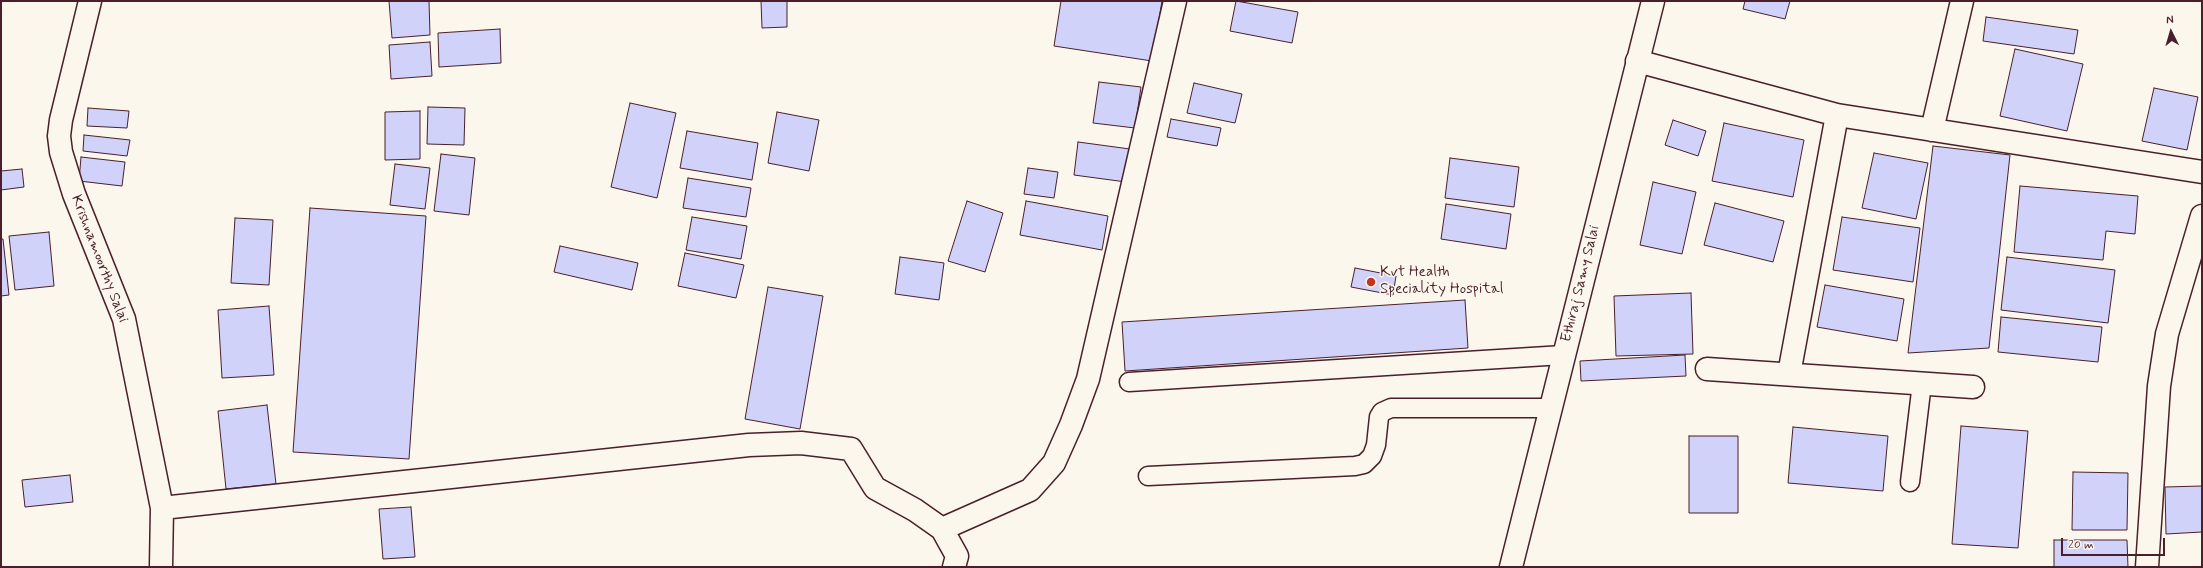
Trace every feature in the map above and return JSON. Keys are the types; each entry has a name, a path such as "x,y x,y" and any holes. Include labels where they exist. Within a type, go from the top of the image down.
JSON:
{"street":[{"name":"Krishnamoorthy Salai","path":"90,1 61,120 59,136 61,152 74,194 124,320 162,508 161,567"},
{"path":"942,529 1030,490 1054,463 1088,379 1175,1"},
{"name":"Ethiraj Samy Salai","path":"1511,567 1653,1"},
{"path":"1932,130 1962,1"},
{"path":"1637,61 1837,115 2202,172"},
{"path":"1789,374 1837,115"},
{"path":"2147,567 2159,386 2167,334 2202,216"},
{"path":"1707,369 1973,387"},
{"path":"162,508 741,446 800,443 852,449 875,488 915,510 942,529 957,556 954,567"}],"lane":[{"path":"1129,382 1563,355"},
{"path":"1910,482 1922,383"},
{"path":"1148,476 1355,466 1364,464 1372,456 1376,445 1379,417 1382,412 1392,408 1550,408"}],"building":[{"path":"389,1 429,1 430,35 392,38"},
{"path":"761,1 787,1 787,27 762,28"},
{"path":"1061,1 1162,1 1152,61 1054,46"},
{"path":"1236,1 1298,12 1292,43 1230,31"},
{"path":"1745,1 1790,1 1785,19 1743,9"},
{"path":"1986,17 2078,30 2074,54 1983,41"},
{"path":"500,29 501,63 439,67 438,33"},
{"path":"430,42 432,76 391,79 389,45"},
{"path":"2015,49 2083,64 2067,131 2000,116"},
{"path":"1099,82 1141,87 1135,128 1093,123"},
{"path":"1194,83 1242,94 1235,123 1187,113"},
{"path":"2154,88 2198,97 2187,150 2142,141"},
{"path":"630,103 676,113 657,198 611,187"},
{"path":"428,107 465,108 464,145 427,144"},
{"path":"88,108 129,111 127,128 87,126"},
{"path":"420,111 420,159 385,160 385,112"},
{"path":"777,112 819,120 809,171 768,163"},
{"path":"1171,119 1221,128 1217,146 1167,137"},
{"path":"1673,120 1706,131 1698,156 1665,145"},
{"path":"1724,123 1804,140 1793,197 1712,181"},
{"path":"687,131 758,143 752,180 680,168"},
{"path":"84,135 130,140 127,156 83,151"},
{"path":"1078,142 1130,149 1126,182 1074,175"},
{"path":"1933,146 2010,155 1989,348 1908,353"},
{"path":"1874,153 1928,163 1916,219 1862,208"},
{"path":"441,154 475,158 469,215 434,211"},
{"path":"81,157 125,162 122,186 79,181"},
{"path":"1450,158 1519,167 1514,207 1445,198"},
{"path":"395,164 430,168 425,209 390,205"},
{"path":"1028,168 1058,172 1054,198 1024,194"},
{"path":"22,169 24,187 1,190 1,171"},
{"path":"688,178 751,188 746,217 683,208"},
{"path":"1653,182 1696,192 1682,254 1640,245"},
{"path":"2020,186 2138,196 2135,234 2106,231 2103,260 2014,252"},
{"path":"967,201 1003,213 985,272 948,261"},
{"path":"1026,201 1108,216 1102,250 1020,235"},
{"path":"1715,203 1784,221 1773,262 1704,245"},
{"path":"1446,204 1511,214 1506,249 1441,239"},
{"path":"310,208 426,216 409,459 293,452"},
{"path":"692,217 747,226 741,259 686,250"},
{"path":"1842,217 1920,228 1913,282 1833,270"},
{"path":"235,218 273,220 269,285 231,283"},
{"path":"49,232 54,286 15,290 9,236"},
{"path":"1,239 3,239 9,295 1,296"},
{"path":"560,246 638,263 632,290 554,272"},
{"path":"685,253 744,265 736,298 678,286"},
{"path":"900,257 944,263 939,300 895,294"},
{"path":"2007,257 2115,270 2108,323 2001,310"},
{"path":"1355,268 1396,276 1393,295 1351,287"},
{"path":"1825,285 1904,299 1897,341 1817,327"},
{"path":"768,287 823,296 800,429 745,419"},
{"path":"1691,293 1693,354 1616,356 1614,296"},
{"path":"1465,300 1468,348 1125,371 1122,322"},
{"path":"269,306 274,375 222,378 218,310"},
{"path":"2001,317 2102,327 2098,362 1998,352"},
{"path":"1685,355 1686,376 1581,381 1580,361"},
{"path":"267,405 276,484 226,489 218,411"},
{"path":"1961,426 2028,431 2018,548 1952,544"},
{"path":"1793,427 1888,436 1883,491 1788,483"},
{"path":"1689,436 1738,436 1738,513 1689,513"},
{"path":"2073,472 2128,473 2127,530 2072,530"},
{"path":"70,475 73,502 25,507 22,480"},
{"path":"2202,486 2202,532 2166,534 2165,487"},
{"path":"411,507 415,557 383,559 379,509"},
{"path":"2054,540 2127,540 2128,567 2054,567"}],"place":[{"name":"Kvt Health Speciality Hospital","path":"1371,282"}]}
